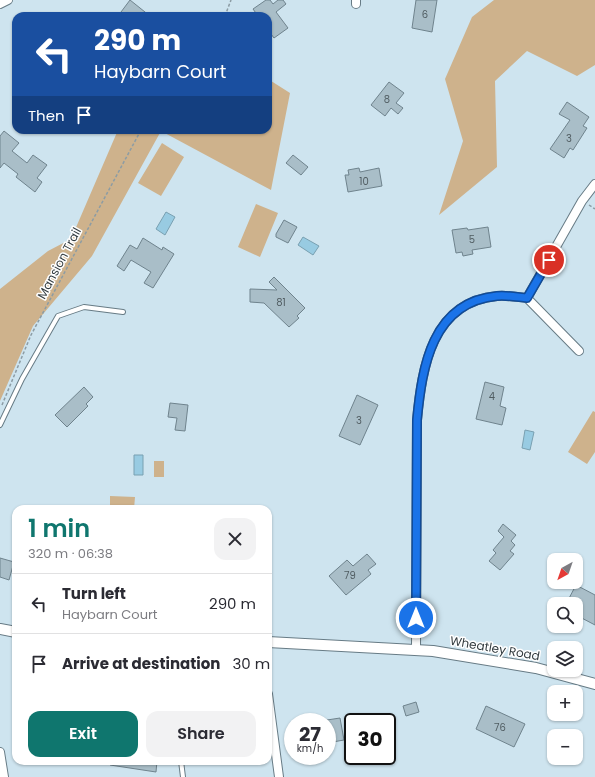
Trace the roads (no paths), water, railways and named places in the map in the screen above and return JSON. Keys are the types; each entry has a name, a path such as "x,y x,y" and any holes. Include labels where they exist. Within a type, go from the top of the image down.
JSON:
{"street":[{"path":"0,4 8,0"},
{"path":"527,298 582,201 595,184"},
{"path":"416,650 417,420 420,388 428,356 444,323 463,306 476,300 495,296 527,298 579,351"},
{"path":"0,629 12,631"},
{"name":"Wheatley Road","path":"272,642 416,650 465,655 536,668 595,684"},
{"path":"272,724 279,777"},
{"path":"0,752 4,777"}],"lane":[{"path":"0,425 22,379 58,316 84,308 122,312"},
{"path":"182,765 183,777"}],"water":[{"path":"166,212 175,217 165,235 156,229"},
{"path":"303,237 319,246 313,255 298,245"},
{"path":"525,430 534,432 530,450 522,448"},
{"path":"134,455 143,455 143,475 134,475"}]}
